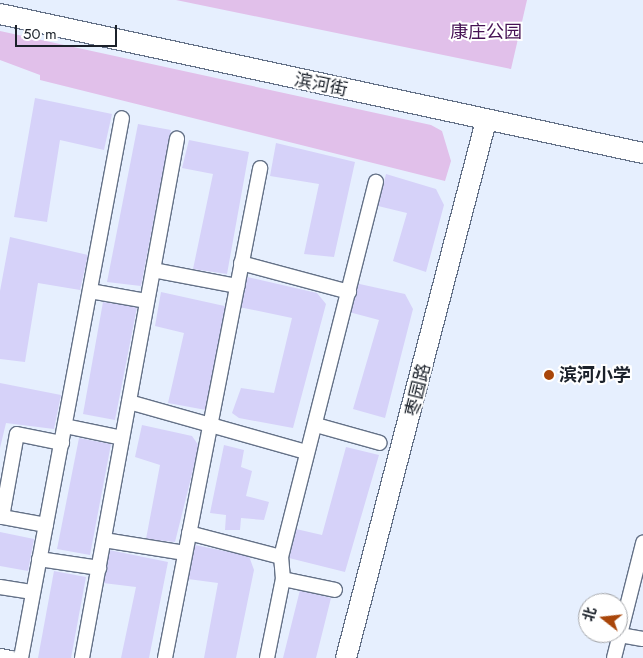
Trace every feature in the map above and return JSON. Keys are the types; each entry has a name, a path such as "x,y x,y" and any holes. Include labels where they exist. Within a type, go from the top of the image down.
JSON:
{"street":[{"name":"滨河街","path":"0,14 486,121 643,153"},
{"path":"21,658 122,118"},
{"name":"枣园路","path":"346,658 486,121"},
{"path":"82,658 177,139"},
{"path":"165,658 260,168"},
{"path":"267,658 282,579 281,557 306,452 316,425 376,182"},
{"path":"241,263 349,292"},
{"path":"153,270 237,286"},
{"path":"90,292 147,301"},
{"path":"129,402 306,452"},
{"path":"316,425 380,443"},
{"path":"65,426 122,438"},
{"path":"46,525 2,518 17,434 62,443"},
{"path":"189,533 281,557"},
{"path":"104,540 185,553"},
{"path":"628,603 643,543"},
{"path":"39,559 99,568"},
{"path":"282,579 335,590"},
{"path":"0,587 33,592"},
{"path":"628,636 643,639"},
{"path":"614,658 618,643"},
{"path":"0,656 12,658"}],"green space":[{"name":"康庄公园","path":"176,0 527,0 511,69"},
{"path":"0,31 431,125 442,131 451,161 445,181 40,80 40,75 0,60"}],"building":[{"path":"35,98 112,114 104,150 60,140 47,222 14,217"},
{"path":"138,124 171,130 141,286 107,282"},
{"path":"189,140 249,152 227,274 193,269 213,174 182,168"},
{"path":"276,143 355,162 334,257 304,254 319,184 270,176"},
{"path":"386,174 436,189 444,205 426,272 393,261 407,213 378,206"},
{"path":"10,237 88,255 80,290 38,283 25,362 0,359 0,291"},
{"path":"247,277 317,293 326,304 293,428 239,418 232,413 241,388 274,393 292,318 239,307"},
{"path":"355,283 405,294 413,309 385,418 353,409 379,320 349,312"},
{"path":"161,292 229,307 206,410 168,403 184,333 155,326"},
{"path":"103,302 137,307 115,420 83,414"},
{"path":"0,383 61,395 54,429 6,423 0,448"},
{"path":"142,425 192,436 199,446 175,542 146,539 160,465 135,457"},
{"path":"79,438 111,444 90,555 57,549"},
{"path":"224,445 244,450 241,467 252,471 246,496 269,502 264,520 241,518 240,530 225,530 226,515 210,513"},
{"path":"346,447 379,455 345,572 289,558 296,529 322,535"},
{"path":"0,532 34,539 28,571 0,566"},
{"path":"195,545 249,556 254,570 236,658 204,658 218,583 188,579"},
{"path":"109,550 168,562 149,658 121,658 136,587 103,583"},
{"path":"54,571 86,577 71,658 38,658"},
{"path":"300,590 331,598 316,658 283,658"}],"place":[{"name":"滨河小学","path":"549,375"}]}
